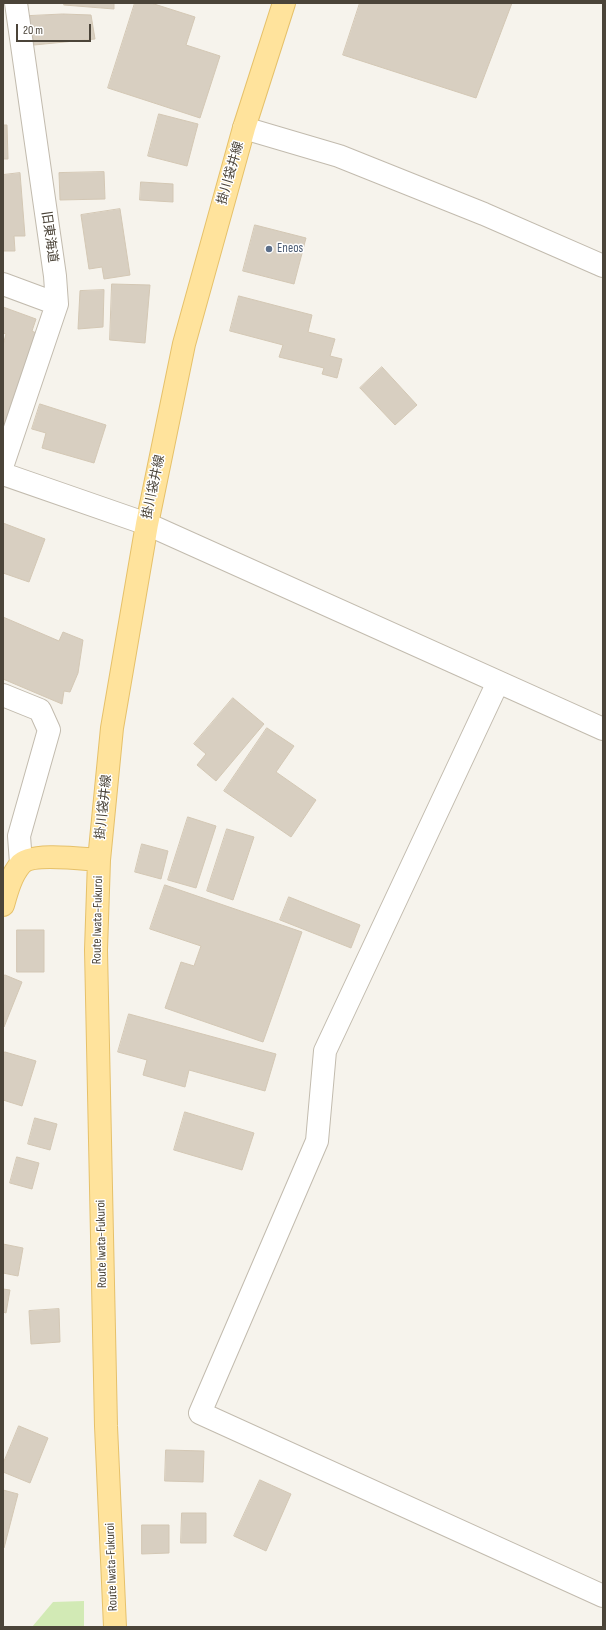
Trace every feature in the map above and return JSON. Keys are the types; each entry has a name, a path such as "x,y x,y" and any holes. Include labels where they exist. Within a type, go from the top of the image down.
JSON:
{"main road":[{"name":"掛川袋井線","path":"99,860 112,728 147,524 184,344 244,128 284,3"},
{"path":"3,904 11,879 21,863 41,856 99,860"},
{"name":"Route Iwata-Fukuroi","path":"99,860 96,950 106,1426 115,1627"}],"street":[{"name":"旧東海道","path":"3,464 57,304 55,276 16,3"},
{"path":"244,128 339,156 484,214 603,266"},
{"path":"3,284 57,304"},
{"path":"3,474 147,524 603,729"},
{"path":"498,682 325,1051 317,1141 200,1413 603,1596"},
{"path":"3,695 40,710 49,730 19,836 21,863"}],"green space":[{"path":"84,1601 84,1627 32,1627 53,1602"}],"building":[{"path":"65,3 114,3 114,9 64,5"},
{"path":"135,3 151,3 195,17 186,45 220,56 200,118 108,88"},
{"path":"360,3 512,3 476,98 343,55"},
{"path":"63,14 91,15 95,39 34,45 29,16"},
{"path":"159,114 198,124 187,166 148,156"},
{"path":"3,125 7,125 8,159 3,159"},
{"path":"104,172 105,199 60,200 59,173"},
{"path":"20,173 25,236 14,236 15,251 3,251 3,175"},
{"path":"141,182 173,184 173,202 140,200"},
{"path":"120,209 130,275 104,279 102,267 89,269 81,215"},
{"path":"255,225 306,238 294,284 243,271"},
{"path":"112,284 150,285 145,343 110,340"},
{"path":"104,290 103,327 78,329 80,291"},
{"path":"239,296 312,315 308,332 335,339 330,356 342,359 337,378 322,374 324,368 279,357 283,345 230,331"},
{"path":"3,307 36,319 32,331 38,334 3,430 3,345 6,334 3,333"},
{"path":"382,367 417,405 395,425 360,388"},
{"path":"40,404 106,425 94,463 42,448 46,433 32,429"},
{"path":"3,523 45,539 29,582 3,573"},
{"path":"3,617 59,641 63,632 83,640 78,673 70,692 64,691 62,704 3,679"},
{"path":"233,698 264,724 216,781 197,765 206,754 194,744"},
{"path":"267,728 294,746 276,772 316,800 291,837 224,791"},
{"path":"188,817 216,826 196,888 168,880"},
{"path":"227,829 254,837 233,900 207,891"},
{"path":"142,844 168,851 161,879 135,872"},
{"path":"165,885 302,932 263,1042 165,1008 181,962 194,966 201,946 150,929"},
{"path":"289,897 360,925 351,948 280,920"},
{"path":"17,930 44,930 44,972 17,972"},
{"path":"5,975 22,982 4,1027 3,980"},
{"path":"129,1014 276,1054 265,1091 189,1070 185,1087 143,1075 147,1060 118,1052"},
{"path":"5,1052 36,1061 22,1106 3,1100 3,1057"},
{"path":"185,1112 254,1133 242,1170 174,1150"},
{"path":"35,1118 57,1124 50,1150 28,1144"},
{"path":"17,1157 39,1163 32,1189 10,1183"},
{"path":"3,1244 23,1248 18,1276 3,1273"},
{"path":"3,1289 10,1290 6,1313 3,1312"},
{"path":"59,1309 60,1342 31,1344 29,1311"},
{"path":"19,1426 48,1438 30,1483 3,1472 3,1464"},
{"path":"166,1450 204,1451 203,1482 165,1481"},
{"path":"260,1480 291,1494 266,1551 234,1536"},
{"path":"3,1490 18,1494 4,1548 3,1548"},
{"path":"182,1513 206,1513 206,1543 181,1543"},
{"path":"142,1525 169,1525 169,1553 142,1554"}],"place":[{"name":"Eneos","path":"269,249"}]}
